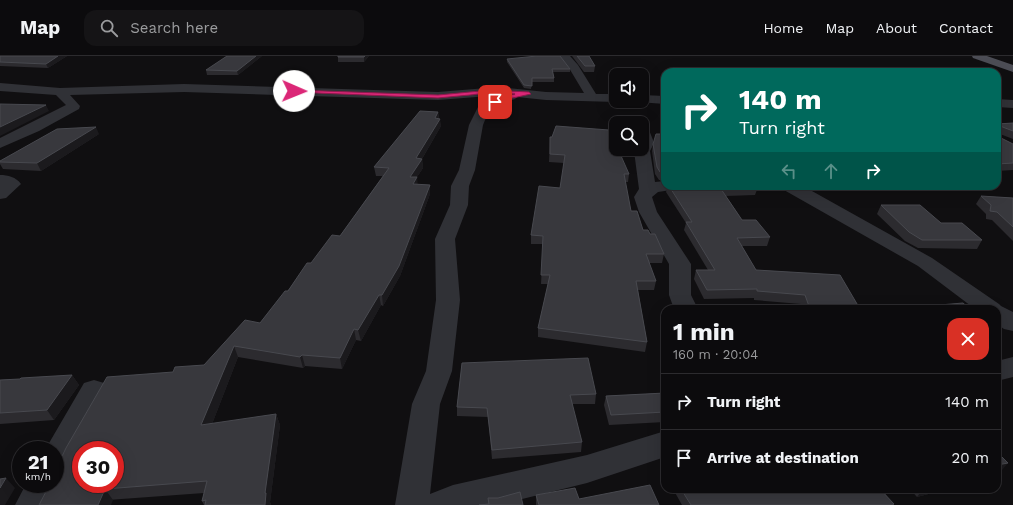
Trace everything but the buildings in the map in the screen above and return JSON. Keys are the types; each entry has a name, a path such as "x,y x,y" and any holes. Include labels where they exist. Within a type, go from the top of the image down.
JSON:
{"main road":[{"path":"981,56 1013,68"}],"street":[{"path":"564,56 574,67 592,97"},
{"path":"0,87 60,92 184,88 438,96 491,91 546,96 609,98"},
{"path":"0,144 34,128 74,106 60,92"},
{"path":"412,505 426,404 439,371 444,336 448,300 445,240 459,205 460,186 467,170 476,125 485,106 507,97 529,94"},
{"path":"661,102 641,113 647,140 642,151 657,188 645,192 643,197 648,212 680,264 680,295 684,305"},
{"path":"1001,103 1013,104"},
{"path":"0,180 6,180 12,184 0,194"},
{"path":"797,190 925,262 985,305"},
{"path":"1001,316 1013,323"},
{"path":"1001,370 1013,367"},
{"path":"64,445 94,390"},
{"path":"442,505 453,500 543,479 661,445"},
{"path":"32,505 38,493"}],"route":[{"path":"294,91 438,96 491,91 529,94 507,97 495,102"}]}
